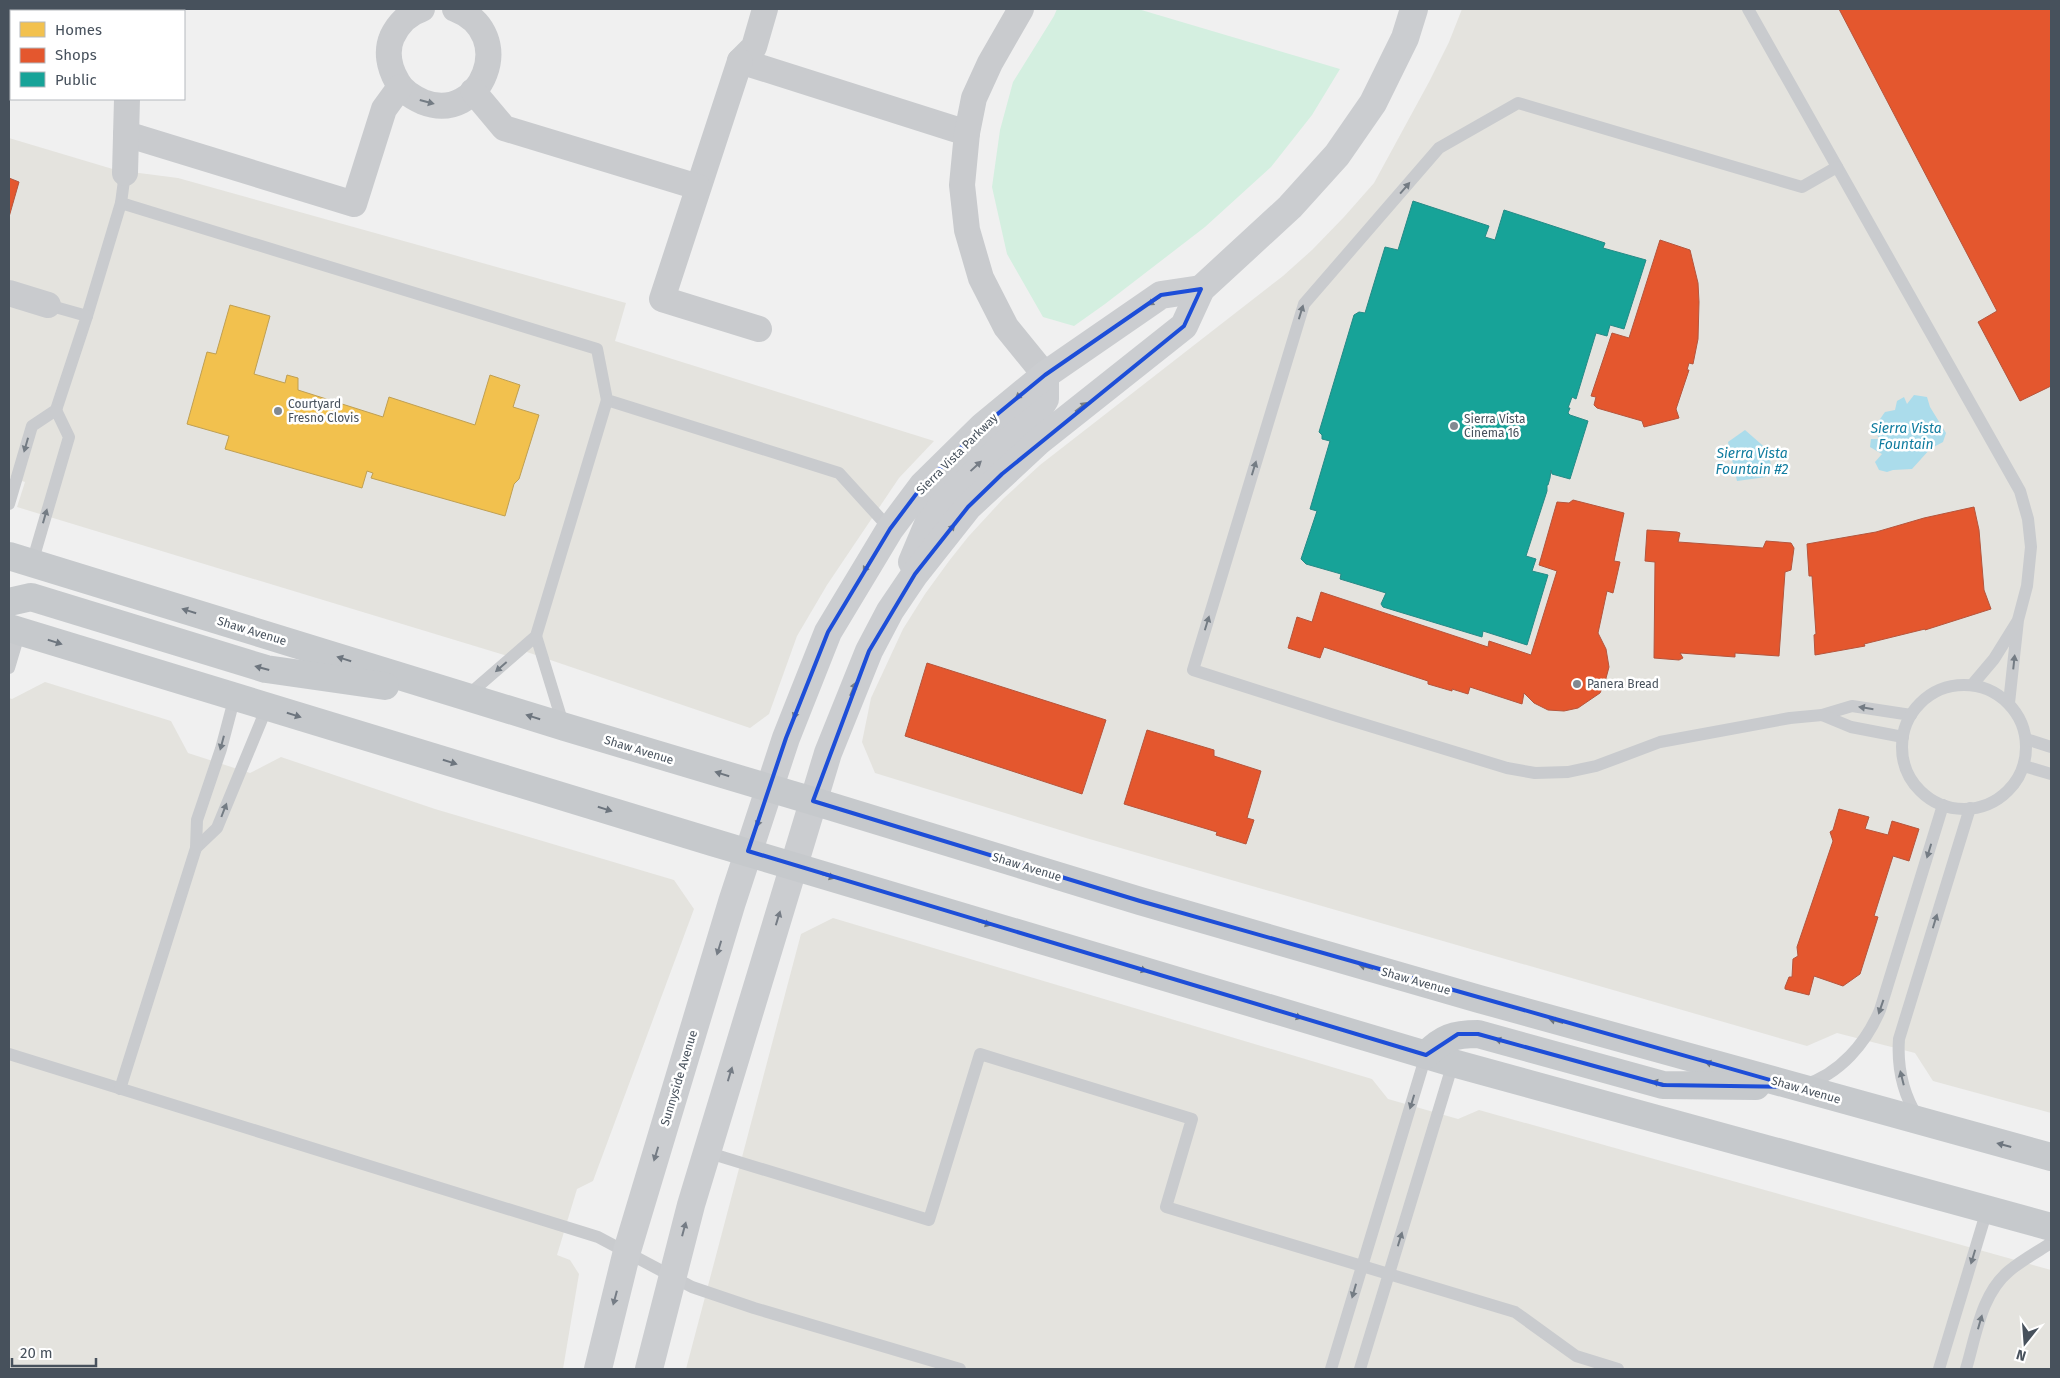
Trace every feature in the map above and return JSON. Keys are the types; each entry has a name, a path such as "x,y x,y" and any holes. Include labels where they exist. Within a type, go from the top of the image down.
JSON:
{"main road":[{"path":"890,611 915,574 968,507 1039,441 1184,326 1201,289 1290,207 1337,155 1373,103 1405,38 1414,9"},
{"name":"Sierra Vista Parkway","path":"769,788 808,679 828,632 890,529 930,478 983,426 1045,375 1162,295 1201,289"},
{"path":"649,1369 706,1152 828,753 850,697 869,651 890,611 931,517 967,474 1039,409 1045,399 1045,375"},
{"path":"9,578 20,560"},
{"name":"Shaw Avenue","path":"20,560 1149,904 1479,1000 2051,1157"},
{"path":"9,602 31,598 266,669 466,697"},
{"path":"14,630 1452,1063 2051,1227"},
{"name":"Sunnyside Avenue","path":"598,1369 627,1251 769,788"},
{"path":"1426,1055 1443,1040 1458,1034 1478,1034 1663,1085 1794,1087"}],"street":[{"path":"417,10 401,22 392,37 389,54 392,71 400,86 413,98 429,104 447,104 461,100 473,91 482,80 488,66 489,51 486,36 478,24 464,12 455,9"},
{"path":"759,330 662,299 740,61 754,47 765,9"},
{"path":"1021,9 990,63 974,98 967,133 962,185 967,230 981,278 1006,327 1045,375"},
{"path":"740,61 967,133"},
{"path":"126,134 354,204 384,109 400,86"},
{"path":"473,91 504,128 698,186"},
{"path":"125,173 127,100"},
{"path":"9,293 48,305"}],"lane":[{"path":"1748,9 2020,491 2028,519 2031,547 2027,586 2018,620 2009,703"},
{"path":"1837,167 1802,186 1518,103 1440,148 1304,304 1192,670 1488,762 1535,773 1568,772 1596,766 1660,742 1790,718 1822,715 1852,706 1911,715"},
{"path":"9,504 32,426 56,410 121,203 125,173"},
{"path":"121,203 597,349 607,400 536,636 466,697"},
{"path":"48,305 86,316"},
{"path":"607,400 839,473 890,529"},
{"path":"20,560 68,437 56,410"},
{"path":"1972,685 1994,660 2018,620"},
{"path":"9,668 14,630"},
{"path":"536,636 564,727"},
{"path":"1960,684 1972,685 1992,691 2009,703 2018,714 2026,739 2024,766 2014,784 2002,796 1987,805 1970,808 1943,805 1925,794 1911,778 1905,765 1903,737 1911,715 1927,697 1937,691 1960,684"},
{"path":"120,1089 196,848 197,820 235,696"},
{"path":"196,848 217,828 267,707"},
{"path":"1822,715 1851,727 1903,737"},
{"path":"2026,739 2051,747"},
{"path":"2024,766 2051,774"},
{"path":"1794,1087 1814,1082 1834,1070 1855,1052 1871,1030 1880,1010 1943,805"},
{"path":"1921,1122 1911,1107 1901,1075 1898,1058 1899,1039 1970,808"},
{"path":"9,1054 598,1237 692,1287 754,1308 960,1369"},
{"path":"706,1152 929,1220 980,1054 1192,1119 1166,1206 1515,1312 1576,1356 1618,1369"},
{"path":"1331,1369 1426,1055"},
{"path":"1360,1369 1452,1063"},
{"path":"1939,1369 1987,1210"},
{"path":"1966,1369 1982,1314 1994,1288 2010,1270 2051,1243"}],"highlighted area":[{"path":"1201,289 1184,326 1002,474 968,507 915,574 869,651 813,801 1140,901 1795,1087 1663,1085 1478,1034 1458,1034 1426,1055 748,851 786,738 828,632 890,529 923,485 983,426 1045,375 1161,295"}],"shaded area":[{"path":"1462,9 2051,9 2051,1113 1933,1081 1915,1053 1837,1033 1807,1046 1086,838 875,773 862,742 871,698 903,629 949,561 1003,499 1040,465 1283,276 1344,217 1374,183 1429,82 1449,42"},
{"path":"9,138 116,170 178,178 626,303 615,341 934,441 899,478 827,585 797,636 769,714 750,728 521,650 517,659 17,507 25,482 9,477"},
{"path":"45,682 171,721 188,753 250,773 281,757 435,809 674,880 694,909 593,1181 577,1189 557,1255 570,1260 579,1274 563,1369 9,1369 9,698 12,699"},
{"path":"833,918 1372,1079 1388,1099 1458,1119 1479,1110 2051,1270 2051,1369 686,1369 801,934"}],"green space":[{"path":"1057,9 1138,9 1340,69 1312,115 1271,167 1205,227 1074,326 1043,317 1007,254 992,187 1000,130 1013,82"}],"water":[{"name":"Sierra Vista Fountain","path":"1914,395 1927,397 1930,407 1946,433 1943,442 1930,449 1912,469 1887,472 1879,470 1875,462 1882,454 1870,447 1871,439 1879,439 1876,431 1878,422 1885,412 1895,410 1897,401 1904,397 1907,404"},
{"name":"Sierra Vista Fountain #2","path":"1745,430 1769,451 1771,467 1766,477 1737,481 1728,442"}],"building: Homes":[{"name":"Courtyard Fresno Clovis","path":"230,305 270,316 254,374 285,383 287,375 298,378 298,390 383,417 389,397 475,425 490,375 520,385 513,407 539,415 519,479 514,484 505,516 371,478 373,473 367,471 362,488 225,449 229,436 187,424 207,352 216,354"}],"building: Shops":[{"path":"1839,9 2051,9 2051,386 2020,401 1978,322 1997,311"},
{"path":"9,178 19,182 9,217"},
{"path":"1660,240 1690,250 1698,283 1698,339 1693,364 1689,363 1687,370 1689,370 1676,409 1679,418 1644,427 1642,421 1597,408 1594,405 1596,397 1591,396 1612,333 1629,338"},
{"path":"1573,500 1624,513 1614,561 1620,562 1613,593 1607,591 1598,633 1606,649 1609,667 1600,693 1578,708 1564,711 1548,710 1534,703 1524,693 1522,704 1470,687 1468,694 1452,689 1452,691 1428,684 1428,681 1324,647 1320,658 1288,648 1297,617 1312,622 1321,592 1488,647 1489,641 1531,655 1557,571 1539,565 1557,502 1569,503"},
{"path":"1974,507 1979,530 1984,590 1991,609 1925,630 1864,644 1865,646 1815,655 1814,635 1816,634 1812,576 1809,576 1807,544 1876,532 1924,518"},
{"path":"1647,530 1680,533 1678,542 1763,548 1766,541 1791,543 1794,548 1791,570 1785,572 1779,656 1735,653 1735,657 1680,653 1683,658 1679,660 1654,658 1655,562 1645,561"},
{"path":"927,663 1106,720 1082,794 905,736"},
{"path":"1147,730 1214,750 1214,756 1261,771 1247,818 1254,820 1246,844 1216,835 1217,832 1124,804"},
{"path":"1839,809 1869,817 1865,829 1888,835 1892,821 1919,829 1909,861 1893,856 1874,916 1878,917 1860,974 1843,986 1814,976 1809,995 1785,989 1785,987 1789,977 1792,977 1793,959 1798,956 1797,947 1833,841 1830,832 1833,830"}],"building: Public":[{"name":"Sierra Vista Cinema 16","path":"1413,201 1489,226 1485,237 1495,240 1504,210 1605,243 1603,248 1646,260 1624,329 1610,325 1607,336 1596,333 1576,399 1572,397 1568,408 1570,408 1568,413 1570,415 1588,421 1570,479 1552,474 1551,470 1547,491 1526,556 1536,559 1532,571 1548,575 1527,645 1483,631 1482,637 1383,607 1381,604 1386,593 1340,579 1341,574 1306,564 1301,559 1317,511 1310,509 1330,441 1322,439 1322,435 1319,432 1354,315 1359,312 1365,313 1385,247 1398,250"}],"place":[{"name":"Courtyard Fresno Clovis","path":"278,411"},
{"name":"Sierra Vista Cinema 16","path":"1454,426"},
{"name":"Panera Bread","path":"1577,684"}]}
